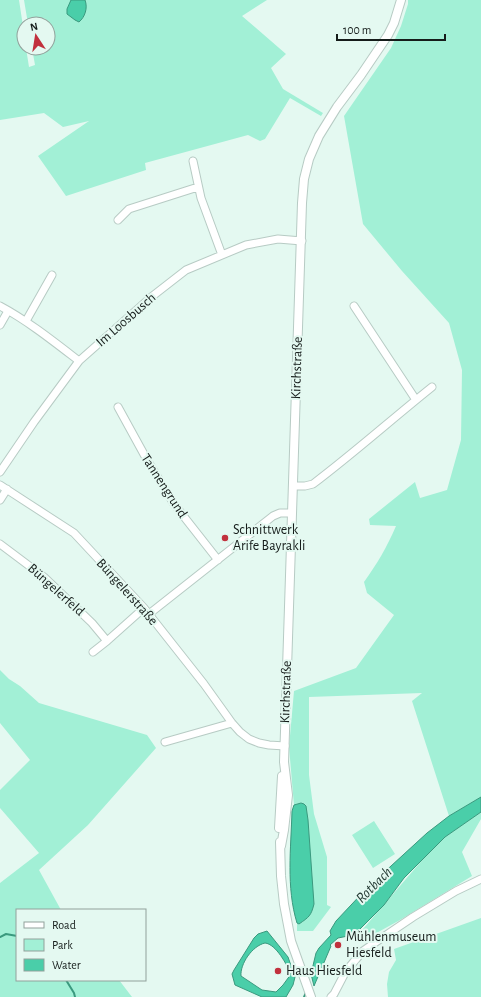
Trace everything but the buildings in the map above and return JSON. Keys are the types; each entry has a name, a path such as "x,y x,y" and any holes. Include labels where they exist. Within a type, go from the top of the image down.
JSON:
{"street":[{"name":"Kirchstraße","path":"310,997 291,941 284,904 281,876 281,846 288,795 284,762 291,513 304,179 309,159 318,136 388,36 394,23 401,0"},
{"path":"193,161 198,187 222,255"},
{"path":"118,220 129,210 198,187"},
{"name":"Im Loosbusch","path":"0,472 34,422 79,361 150,298 186,270 246,245 278,239 302,241"},
{"path":"26,321 52,275"},
{"path":"0,306 26,321 79,361"},
{"path":"354,306 416,400"},
{"path":"0,325 8,311"},
{"path":"293,486 313,484 432,387"},
{"name":"Tannengrund","path":"118,407 146,458 174,504 218,560"},
{"name":"Büngelerstraße","path":"0,485 74,533 144,608 240,732 249,739 264,744 285,746"},
{"path":"0,500 7,489"},
{"path":"149,614 273,516 280,513 291,513"},
{"name":"Büngelerfeld","path":"0,544 44,577 92,623 107,642"},
{"path":"93,652 107,642 144,608"},
{"path":"165,742 232,723"},
{"path":"331,997 346,971 363,951 413,917 456,891 481,879"}],"green space":[{"path":"0,0 19,0 21,16 16,16 16,56 27,56 29,67 35,65 33,56 56,56 56,16 27,16 24,0 267,0 242,16 286,54 271,68 283,89 323,113 321,116 290,98 265,139 260,141 248,135 145,163 146,170 66,196 38,156 89,121 63,127 44,113 0,120"},
{"path":"408,0 481,0 481,797 449,816 412,701 422,693 309,697 309,775 314,814 327,857 327,905 331,907 313,931 297,931 297,923 299,924 301,803 294,805 289,747 294,691 356,668 394,615 367,593 364,582 382,555 396,526 370,525 369,519 415,482 420,498 447,490 461,440 462,370 449,323 402,271 363,224 344,116 391,48 401,26"},
{"path":"0,670 39,703 147,735 156,748 88,825 39,870 60,909 16,909 16,981 120,981 132,997 0,997 0,883 39,853 0,808 0,790 30,760 0,723"},
{"path":"481,812 481,819 462,852 472,876 371,936 363,929 430,851 445,837"},
{"path":"374,821 395,854 373,868 352,835"},
{"path":"481,918 481,997 388,997 387,984 389,972 396,960 394,949"}],"water":[{"path":"71,0 85,0 85,12 83,18 79,22 67,14 67,9"},
{"path":"481,797 481,812 445,837 404,878 384,905 357,932 353,935 338,938 330,945 331,946 314,986 311,974 316,953 331,935 330,931 336,921 367,888 427,833 449,816"},
{"path":"301,803 306,806 308,820 314,904 309,916 299,924 297,923 291,896 290,867 292,811 294,805"},
{"path":"267,931 288,957 295,977 293,985 286,997 262,997 235,985 232,974 258,934","holes":["265,943 269,944 281,956 291,974 276,992 262,990 241,976 242,966 251,952 260,945"]}],"waterway":[{"name":"Rotbach","path":"0,937 6,934 16,936"},
{"name":"Rotbach","path":"67,981 75,997"},
{"name":"Rotbach","path":"304,997 306,992"}],"place":[{"name":"Schnittwerk Arife Bayrakli","path":"225,538"},
{"name":"Mühlenmuseum Hiesfeld","path":"338,945"},
{"name":"Haus Hiesfeld","path":"278,971"}]}
